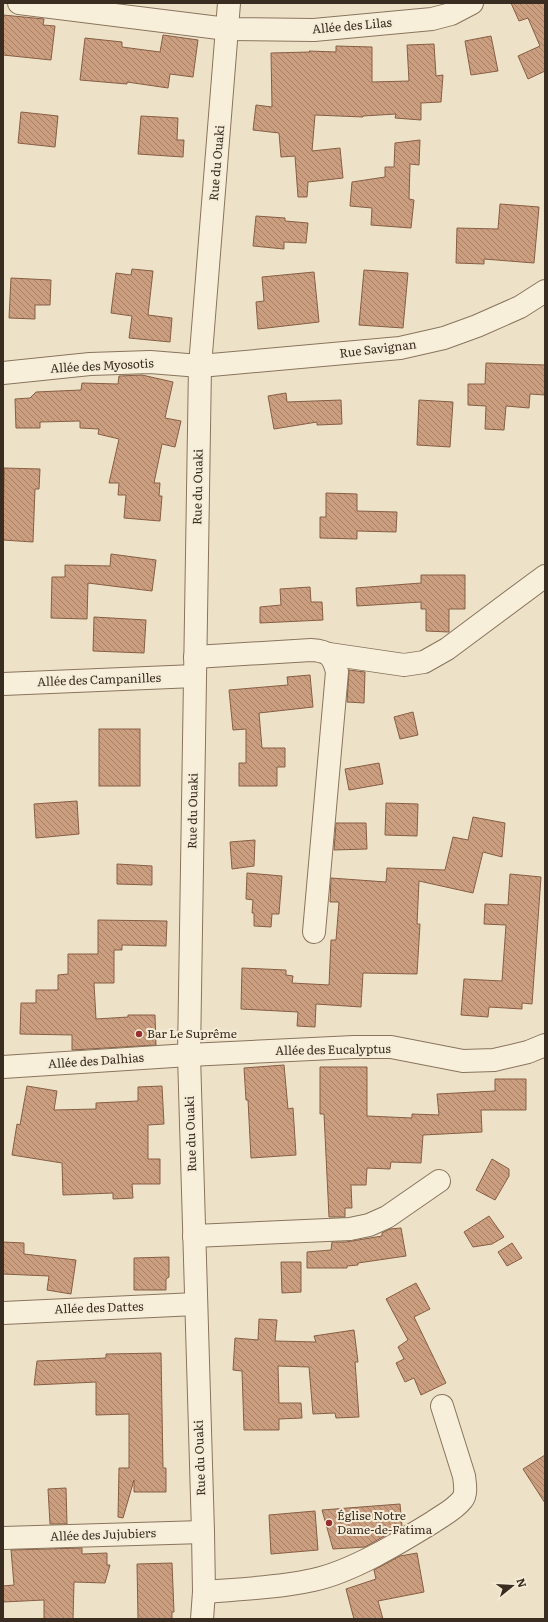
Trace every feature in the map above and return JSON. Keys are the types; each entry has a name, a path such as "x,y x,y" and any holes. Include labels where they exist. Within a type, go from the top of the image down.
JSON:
{"street":[{"name":"Allée des Lilas","path":"19,3 227,29 314,30 432,19 451,14 472,3"},
{"name":"Rue du Ouaki","path":"202,1619 204,1592 203,1532 189,1055 200,366 229,3"},
{"name":"Rue Savignan","path":"200,366 407,346 444,338 477,326 520,307 545,292"},
{"name":"Allée des Myosotis","path":"3,373 90,364 150,362 200,366"},
{"name":"Allée des Campanilles","path":"3,684 195,667 311,650 319,650 329,654 404,666 424,662 447,649 545,576"},
{"path":"314,932 337,672 335,662 329,654"},
{"name":"Allée des Eucalyptus","path":"189,1055 354,1047 391,1047 463,1061 494,1060 528,1052 545,1045"},
{"name":"Allée des Dalhias","path":"3,1067 189,1055"},
{"path":"194,1236 350,1229 369,1225 387,1217 439,1181"},
{"name":"Allée des Dattes","path":"3,1313 196,1304"},
{"path":"204,1592 281,1586 320,1578 345,1570 404,1539 454,1508 463,1499 465,1482 442,1406"},
{"name":"Allée des Jujubiers","path":"3,1538 203,1532"}],"building":[{"path":"511,3 545,3 545,71 528,79 518,56 540,46 528,18 519,21"},
{"path":"3,15 44,19 43,25 55,26 51,60 3,55"},
{"path":"163,35 198,40 193,77 170,74 168,88 127,82 127,84 80,80 85,38 122,42 122,47 160,52"},
{"path":"491,36 498,71 471,75 465,41"},
{"path":"434,44 436,76 443,75 441,102 421,103 421,120 395,118 396,114 363,117 315,115 312,151 340,148 343,178 308,182 307,197 298,197 295,156 281,157 279,133 253,130 256,105 272,107 271,53 310,52 309,51 336,52 336,46 372,47 372,82 409,81 407,45"},
{"path":"21,112 58,116 55,147 18,143"},
{"path":"141,116 178,118 177,140 184,140 183,157 138,154"},
{"path":"420,140 419,165 410,164 409,199 414,200 411,228 371,225 372,208 350,206 352,182 385,177 385,167 394,167 395,143"},
{"path":"500,204 539,207 534,263 484,259 484,264 456,263 457,228 498,229"},
{"path":"256,216 285,218 285,221 308,223 306,243 284,242 284,249 253,246"},
{"path":"132,269 153,271 148,315 172,318 170,342 129,338 132,316 111,313 116,273 131,275"},
{"path":"364,270 408,273 403,328 359,325"},
{"path":"314,272 319,322 258,329 256,302 264,301 262,277"},
{"path":"11,278 51,280 50,305 35,305 35,319 9,318"},
{"path":"486,363 545,365 545,395 530,394 529,408 506,406 504,430 485,429 486,406 468,405 468,384 485,384"},
{"path":"142,375 173,382 165,418 181,421 175,447 162,444 154,483 160,483 159,496 162,496 160,521 124,518 126,495 118,495 119,483 109,483 119,439 98,434 99,429 80,428 80,421 40,422 40,428 16,428 15,399 30,398 36,392 81,390 82,383 118,384 119,376"},
{"path":"286,393 287,402 341,400 342,424 317,425 317,422 274,429 268,396"},
{"path":"419,400 453,402 450,447 417,445"},
{"path":"4,468 40,469 39,489 35,489 33,542 3,540"},
{"path":"326,493 357,494 357,511 397,512 396,532 357,531 357,539 320,538 320,517 326,517"},
{"path":"111,554 156,560 152,591 88,583 87,619 51,618 52,577 65,577 65,565 110,566"},
{"path":"421,575 465,575 465,609 449,609 449,632 426,631 426,609 421,609 421,602 357,606 356,588 421,583"},
{"path":"310,587 311,602 322,602 323,620 260,623 260,607 281,605 280,589"},
{"path":"94,617 146,620 144,653 93,651"},
{"path":"349,670 365,672 364,703 347,702"},
{"path":"310,675 313,707 259,713 262,748 285,748 285,767 277,767 277,786 239,786 239,763 246,763 246,729 233,730 229,690 288,685 287,677"},
{"path":"413,712 418,735 400,739 394,717"},
{"path":"99,729 140,729 140,786 99,786"},
{"path":"379,763 383,784 349,790 345,769"},
{"path":"77,801 79,834 36,838 34,804"},
{"path":"386,803 418,804 417,836 385,835"},
{"path":"473,817 505,823 502,857 483,852 473,893 419,881 417,924 420,924 417,974 363,973 361,1007 316,1004 315,1027 297,1026 298,1012 241,1009 242,968 286,970 286,975 293,976 292,983 329,985 331,940 336,940 339,902 330,902 331,878 386,882 387,868 445,870 453,837 468,840"},
{"path":"336,823 366,823 367,849 334,850"},
{"path":"255,840 254,866 232,869 230,842"},
{"path":"117,864 152,866 152,885 117,884"},
{"path":"247,873 282,876 279,914 272,914 271,927 254,926 254,913 252,913 253,900 246,899"},
{"path":"510,874 541,877 532,1004 522,1003 522,1009 489,1007 488,1017 461,1015 464,979 502,981 506,925 484,924 485,904 508,905"},
{"path":"98,920 167,921 166,946 122,945 122,950 114,950 114,983 94,983 96,1019 128,1017 128,1015 155,1015 156,1045 72,1050 72,1035 20,1034 21,1003 36,1003 36,990 58,990 58,975 68,974 68,954 98,954"},
{"path":"284,1065 288,1109 293,1108 296,1155 251,1158 248,1100 246,1100 244,1068"},
{"path":"320,1067 367,1067 367,1116 412,1118 412,1114 439,1115 437,1094 495,1091 495,1079 526,1079 526,1110 481,1110 482,1132 423,1135 421,1163 391,1162 390,1169 367,1168 366,1185 351,1185 352,1208 345,1208 345,1217 329,1217 324,1114 320,1114"},
{"path":"27,1086 57,1091 54,1110 96,1109 96,1103 138,1101 138,1087 162,1086 164,1124 148,1125 148,1159 160,1159 160,1184 132,1184 133,1198 113,1199 113,1193 63,1195 62,1163 12,1155 17,1124 20,1125"},
{"path":"492,1159 509,1169 509,1176 495,1200 476,1190"},
{"path":"489,1216 504,1237 492,1244 473,1247 464,1232"},
{"path":"401,1228 406,1256 358,1263 358,1265 347,1266 347,1268 307,1268 307,1252 331,1250 332,1242 346,1242 382,1236 382,1233 390,1229"},
{"path":"3,1242 24,1243 24,1254 76,1260 71,1294 47,1290 49,1276 3,1274"},
{"path":"512,1243 522,1258 507,1266 498,1252"},
{"path":"169,1257 169,1277 166,1279 166,1290 134,1290 134,1258"},
{"path":"281,1262 301,1262 301,1292 282,1293"},
{"path":"416,1283 430,1309 414,1317 446,1383 421,1395 414,1378 405,1382 396,1363 404,1359 398,1347 408,1340 386,1299"},
{"path":"259,1319 277,1320 275,1341 316,1342 314,1336 354,1330 358,1362 355,1362 359,1417 336,1418 335,1413 313,1414 309,1367 278,1366 279,1403 301,1403 302,1418 279,1419 279,1430 244,1430 242,1371 233,1370 235,1338 258,1340"},
{"path":"161,1353 163,1468 166,1468 166,1492 134,1492 134,1480 123,1518 118,1517 119,1468 129,1468 129,1414 96,1415 96,1382 34,1385 37,1361 106,1358 106,1354"},
{"path":"545,1455 545,1503 523,1469"},
{"path":"66,1488 67,1524 50,1524 48,1489"},
{"path":"400,1504 402,1526 365,1547 333,1549 322,1510"},
{"path":"315,1511 318,1550 271,1554 269,1515"},
{"path":"82,1548 82,1554 107,1553 107,1565 110,1565 105,1583 74,1582 73,1619 44,1619 44,1600 3,1602 3,1586 14,1585 11,1550"},
{"path":"417,1553 424,1592 378,1601 383,1619 354,1619 346,1589 376,1579 374,1570 400,1556"},
{"path":"172,1563 174,1612 172,1612 172,1619 138,1619 137,1564"}],"place":[{"name":"Bar Le Suprême","path":"139,1034"},
{"name":"Église Notre Dame-de-Fatima","path":"329,1523"}]}
